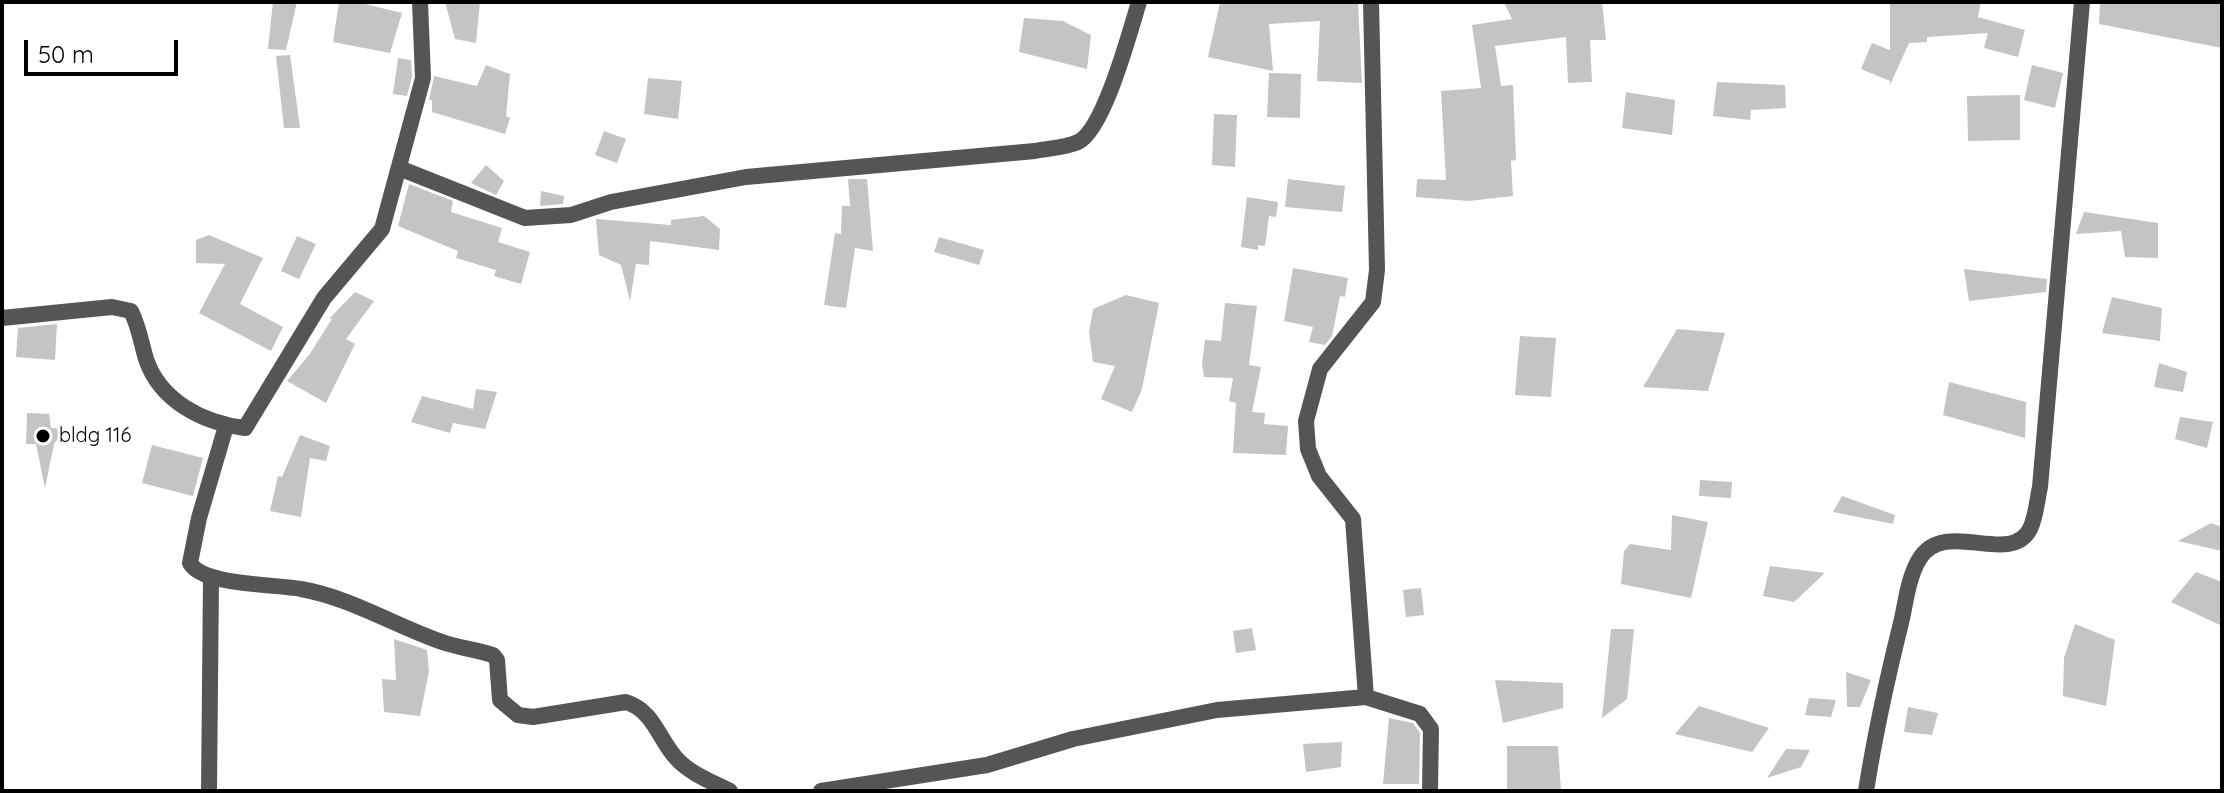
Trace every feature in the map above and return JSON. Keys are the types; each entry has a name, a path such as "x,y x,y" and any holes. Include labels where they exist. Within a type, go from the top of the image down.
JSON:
{"street":[{"path":"2,318 112,307 131,311 140,329 147,360 162,392 196,414 226,426 245,428 324,298 382,229 423,78 420,2"},
{"path":"399,168 525,218 547,219 611,202 746,177 1035,151 1068,145 1080,141 1091,130 1110,93 1139,2"},
{"path":"1366,697 1353,519 1319,476 1308,449 1306,421 1320,369 1373,302 1377,270 1371,2"},
{"path":"1866,791 1883,697 1911,580 1920,559 1930,547 1948,541 2009,544 2022,540 2031,527 2040,487 2082,2"},
{"path":"226,426 199,518 190,563 194,569 211,578 303,589 380,614 446,643 493,655 497,660 500,700 518,715 533,717 626,702 638,706 676,758 699,776 730,791"},
{"path":"209,791 211,578"},
{"path":"821,791 987,765 1073,739 1217,710 1366,697 1420,714 1431,729 1430,791"}],"building":[{"path":"273,2 297,2 286,50 268,49"},
{"path":"339,2 357,2 402,13 390,53 333,42"},
{"path":"445,2 480,2 476,43 455,39"},
{"path":"1220,2 1358,2 1362,83 1317,81 1320,21 1269,24 1273,71 1208,57"},
{"path":"1504,2 1602,2 1606,40 1590,40 1592,82 1568,83 1566,37 1495,46 1501,86 1513,85 1516,160 1511,161 1513,196 1469,201 1416,197 1417,179 1446,180 1441,91 1481,88 1472,25 1512,19"},
{"path":"1890,2 1981,2 1978,17 2025,30 2018,57 1984,48 1988,33 1927,37 1927,42 1909,43 1890,85 1890,81 1861,69 1872,43 1890,50"},
{"path":"2100,2 2222,2 2222,48 2099,24"},
{"path":"1024,18 1063,21 1091,35 1087,69 1019,52"},
{"path":"290,55 300,128 284,128 276,56"},
{"path":"398,58 411,60 412,77 407,96 393,94"},
{"path":"486,65 510,74 506,116 510,118 505,134 432,112 432,100 429,100 434,76 477,86"},
{"path":"2032,65 2063,73 2055,108 2024,100"},
{"path":"1269,73 1301,74 1300,118 1267,117"},
{"path":"648,78 682,81 678,119 644,114"},
{"path":"1717,82 1785,85 1786,108 1751,110 1750,120 1713,116"},
{"path":"1626,92 1675,100 1672,135 1622,128"},
{"path":"2020,95 2020,140 1968,141 1967,96"},
{"path":"1214,114 1237,115 1235,167 1212,165"},
{"path":"604,131 626,139 617,163 595,155"},
{"path":"486,165 504,181 496,195 471,183"},
{"path":"848,179 867,179 873,251 855,248 846,308 824,305 835,233 841,234 842,206 850,206"},
{"path":"1288,179 1345,186 1342,212 1285,207"},
{"path":"409,184 453,201 451,212 502,228 498,242 530,252 521,284 494,276 496,270 456,258 458,251 398,226"},
{"path":"541,191 564,196 563,204 540,206"},
{"path":"1247,197 1278,202 1276,217 1269,216 1265,246 1258,245 1258,250 1241,247"},
{"path":"2084,212 2158,223 2158,258 2125,257 2121,231 2076,234"},
{"path":"704,216 720,229 719,250 650,241 649,265 636,264 630,301 621,265 599,255 596,219 671,225 671,220"},
{"path":"209,235 263,258 240,304 283,327 271,351 199,313 225,264 196,263 196,240"},
{"path":"297,236 316,244 299,279 281,271"},
{"path":"939,237 984,250 979,265 934,252"},
{"path":"1293,268 1348,278 1345,297 1340,296 1332,336 1325,345 1309,342 1313,327 1284,321"},
{"path":"1964,269 2047,279 2046,292 1969,301"},
{"path":"355,292 374,301 346,339 355,344 326,403 287,381 309,355 332,319 329,319"},
{"path":"1126,295 1159,303 1142,389 1132,412 1101,399 1115,366 1093,362 1089,332 1093,309"},
{"path":"2112,297 2162,308 2160,341 2102,333"},
{"path":"1225,303 1257,306 1249,365 1261,367 1252,412 1265,413 1264,424 1288,426 1286,455 1233,453 1236,403 1229,401 1233,378 1204,377 1202,364 1205,340 1221,341"},
{"path":"57,324 55,360 16,357 18,328"},
{"path":"1677,329 1725,333 1708,391 1643,387"},
{"path":"1520,336 1556,338 1551,397 1515,395"},
{"path":"2159,363 2187,372 2183,392 2154,387"},
{"path":"1949,382 2026,402 2025,438 1943,415"},
{"path":"476,389 497,392 485,429 453,423 450,433 411,422 422,396 473,409"},
{"name":"bldg 116","path":"27,413 49,414 51,428 65,429 54,444 45,488 36,444 26,444"},
{"path":"2180,417 2213,422 2207,448 2175,439"},
{"path":"300,435 330,446 326,461 310,458 301,517 270,511 278,476 282,477"},
{"path":"152,445 203,458 193,496 142,483"},
{"path":"1700,480 1732,482 1731,498 1699,496"},
{"path":"1842,496 1895,515 1893,524 1833,512"},
{"path":"1672,515 1708,522 1691,598 1621,584 1624,551 1630,544 1671,550"},
{"path":"2211,523 2222,527 2222,551 2178,541"},
{"path":"1770,566 1825,573 1794,602 1763,596"},
{"path":"2196,572 2222,582 2222,626 2171,602"},
{"path":"1421,588 1424,615 1406,617 1403,590"},
{"path":"2075,624 2115,640 2106,706 2063,696 2064,658"},
{"path":"1252,628 1256,650 1236,653 1233,631"},
{"path":"1611,629 1634,629 1627,699 1602,718"},
{"path":"394,639 427,650 429,671 420,716 384,712 382,679 396,680"},
{"path":"1846,672 1871,680 1860,707 1847,707"},
{"path":"1495,680 1563,683 1563,708 1503,723"},
{"path":"1809,698 1836,700 1831,717 1805,715"},
{"path":"1699,706 1769,728 1752,752 1675,734"},
{"path":"1908,707 1938,713 1932,735 1904,732"},
{"path":"1389,718 1413,723 1420,733 1419,784 1383,784"},
{"path":"1342,742 1341,767 1306,772 1303,744"},
{"path":"1507,746 1558,746 1561,791 1507,791"},
{"path":"1786,749 1810,750 1801,767 1767,778"}],"place":[{"name":"bldg 116","path":"43,436"}]}
